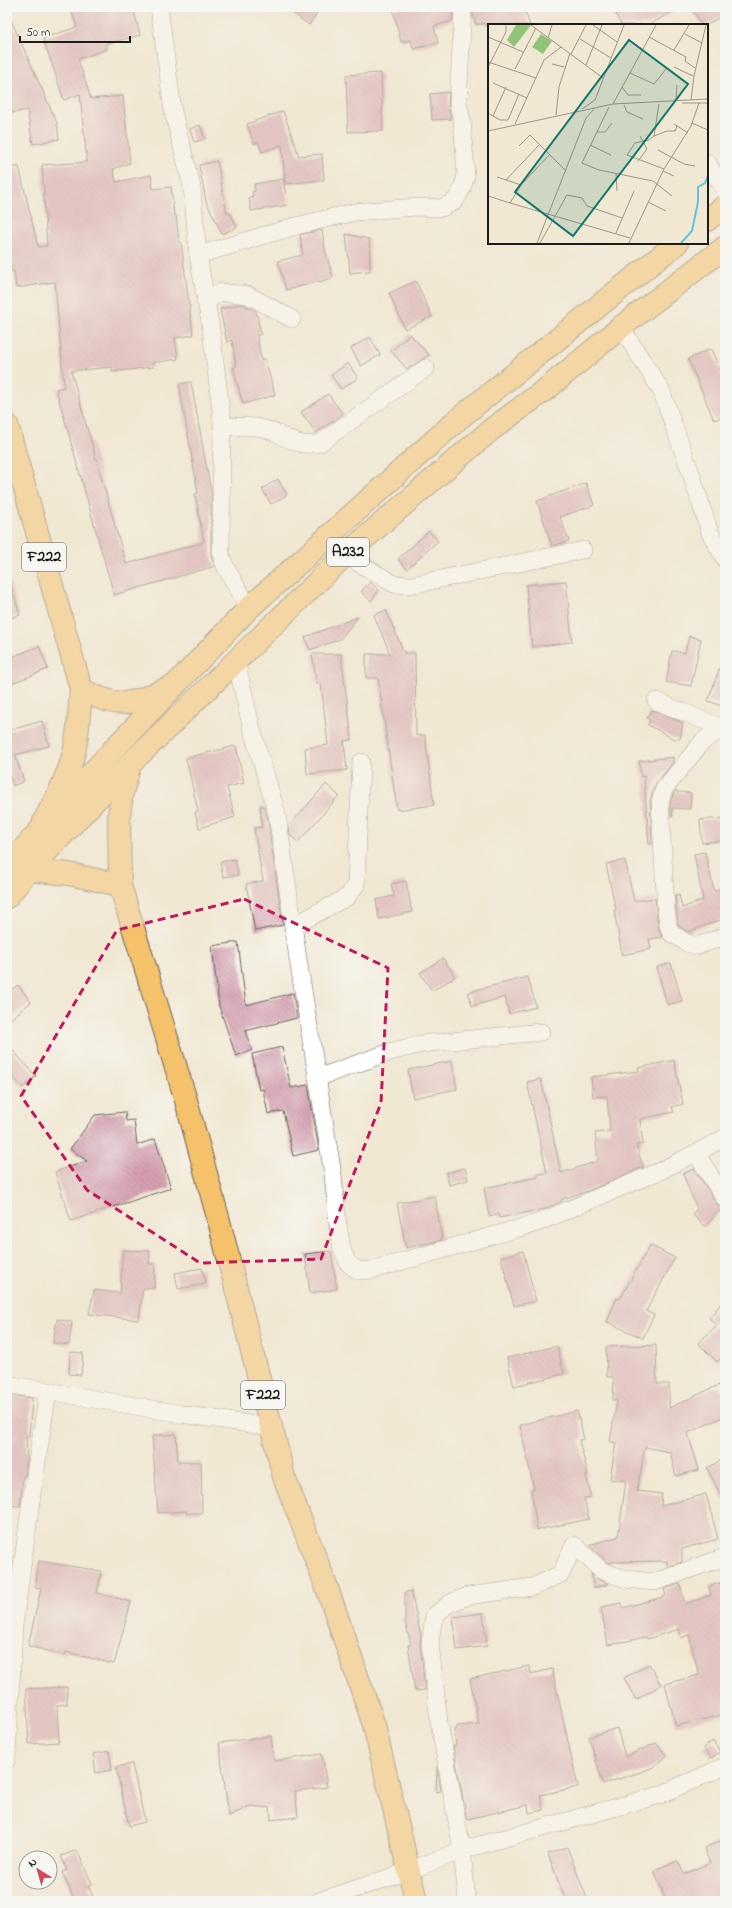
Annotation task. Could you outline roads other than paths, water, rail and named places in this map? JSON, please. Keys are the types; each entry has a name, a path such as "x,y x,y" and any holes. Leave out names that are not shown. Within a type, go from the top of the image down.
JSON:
{"main road":[{"path":"708,219 725,206"},
{"name":"A232","path":"7,867 175,685 249,608 457,420 676,244"},
{"name":"A232","path":"7,896 29,870 130,764 345,555 492,429 549,387 622,327 725,247"},
{"name":"F222","path":"7,425 12,461 81,688 78,729 73,756 64,782 38,833"},
{"path":"81,688 100,699 117,703 137,702 175,685"},
{"name":"F222","path":"130,764 122,793 119,816 120,885 185,1097 222,1232 284,1477 326,1584 374,1724 416,1901"},
{"path":"29,870 69,874 120,885"}],"street":[{"path":"159,7 173,111 192,187 198,255 211,329 222,419 221,554 226,568 249,608"},
{"path":"198,255 296,226 355,212 415,207 442,208 455,201 462,189 466,176 462,120 458,104 463,7"},
{"path":"708,164 725,191"},
{"path":"205,301 221,292 248,295 292,319"},
{"path":"622,327 661,390 692,476 710,533 725,559"},
{"path":"222,419 226,427 260,427 273,431 302,445 320,443 426,368"},
{"path":"345,555 394,584 411,585 583,550"},
{"path":"236,660 252,730 277,814 293,926 333,1175 341,1241 348,1263 358,1271 372,1270 536,1223 662,1170 725,1138"},
{"path":"656,701 724,729"},
{"path":"724,729 703,741 664,788 660,802 666,910 668,925 671,933 687,943 697,946 725,936"},
{"path":"293,926 347,897 356,885 361,762"},
{"path":"317,1078 390,1052 422,1044 541,1032"},
{"path":"696,1153 725,1199"},
{"path":"7,1384 181,1414 271,1427"},
{"path":"7,1759 14,1626 48,1391"},
{"path":"467,1901 462,1850 440,1722 430,1643 434,1616 450,1603 468,1596 533,1587 561,1574 574,1545 602,1571 626,1579 655,1582 725,1557"},
{"path":"319,1901 409,1871 462,1850 660,1794 725,1766"}]}
